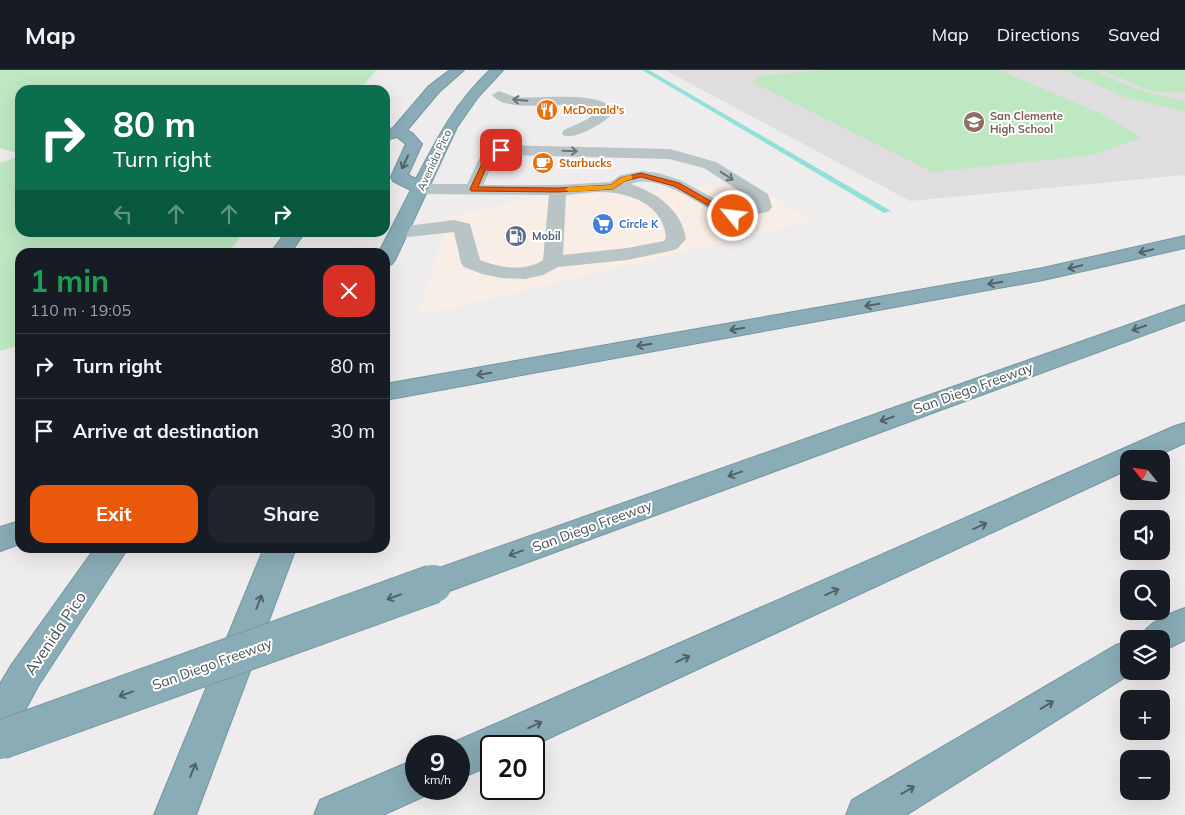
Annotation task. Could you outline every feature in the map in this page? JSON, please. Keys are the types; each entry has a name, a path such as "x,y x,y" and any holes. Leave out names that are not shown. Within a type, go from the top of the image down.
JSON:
{"highway":[{"path":"392,134 434,89 458,70"},
{"name":"Avenida Pico","path":"390,251 421,189 445,125 497,70"},
{"path":"434,89 444,93 448,101"},
{"path":"392,134 407,136 414,144 399,177 421,189"},
{"path":"284,248 292,237"},
{"path":"390,391 1043,274 1185,242"},
{"name":"San Diego Freeway","path":"0,740 1185,312"},
{"path":"470,755 1185,432"},
{"path":"0,539 15,534"},
{"name":"Avenida Pico","path":"0,719 25,675 109,553"},
{"path":"175,815 278,553"},
{"path":"1170,631 1185,622"},
{"path":"867,815 1120,661"},
{"path":"335,815 402,785"}],"lane":[{"path":"499,95 515,101 591,103 605,107 621,114 619,120 612,124 574,131 606,114 608,111 605,107"},
{"path":"473,189 486,160 501,150 670,154 710,165 762,198 763,207 733,216 677,184 641,175 623,179 613,187"},
{"path":"400,232 454,226 463,228 470,263 490,271 515,273 542,270 553,262 628,254 670,245 676,240 676,231 670,217 656,203 633,190 613,187 558,190 421,189"},
{"path":"553,262 558,190"}],"shaded area":[{"name":"San Clemente High School","path":"665,70 1185,70 1185,175 910,201"},
{"path":"751,183 811,221 418,316 449,217 521,200"}],"green space":[{"path":"0,70 376,70 364,85 15,85 15,152 0,148"},
{"path":"827,70 999,70 1104,115 1141,138 1093,155 933,172 753,83 759,76"},
{"path":"1064,70 1093,70 1132,88 1185,102 1185,112 1124,97"},
{"path":"1103,70 1185,70 1185,91 1153,92"},
{"path":"15,158 15,237 241,237 231,248 15,248 15,346 0,351 0,163"}],"waterway":[{"path":"645,70 887,211"}],"slow traffic":[{"path":"569,189 613,187 623,179 630,177"}],"place":[{"name":"McDonald's","path":"547,110"},
{"name":"San Clemente High School","path":"974,122"},
{"name":"Starbucks","path":"543,163"},
{"name":"Circle K","path":"603,224"},
{"name":"Mobil","path":"516,236"}],"route":[{"path":"501,150 486,160 473,189 558,190 613,187 623,179 641,175 677,184 733,216"}]}
